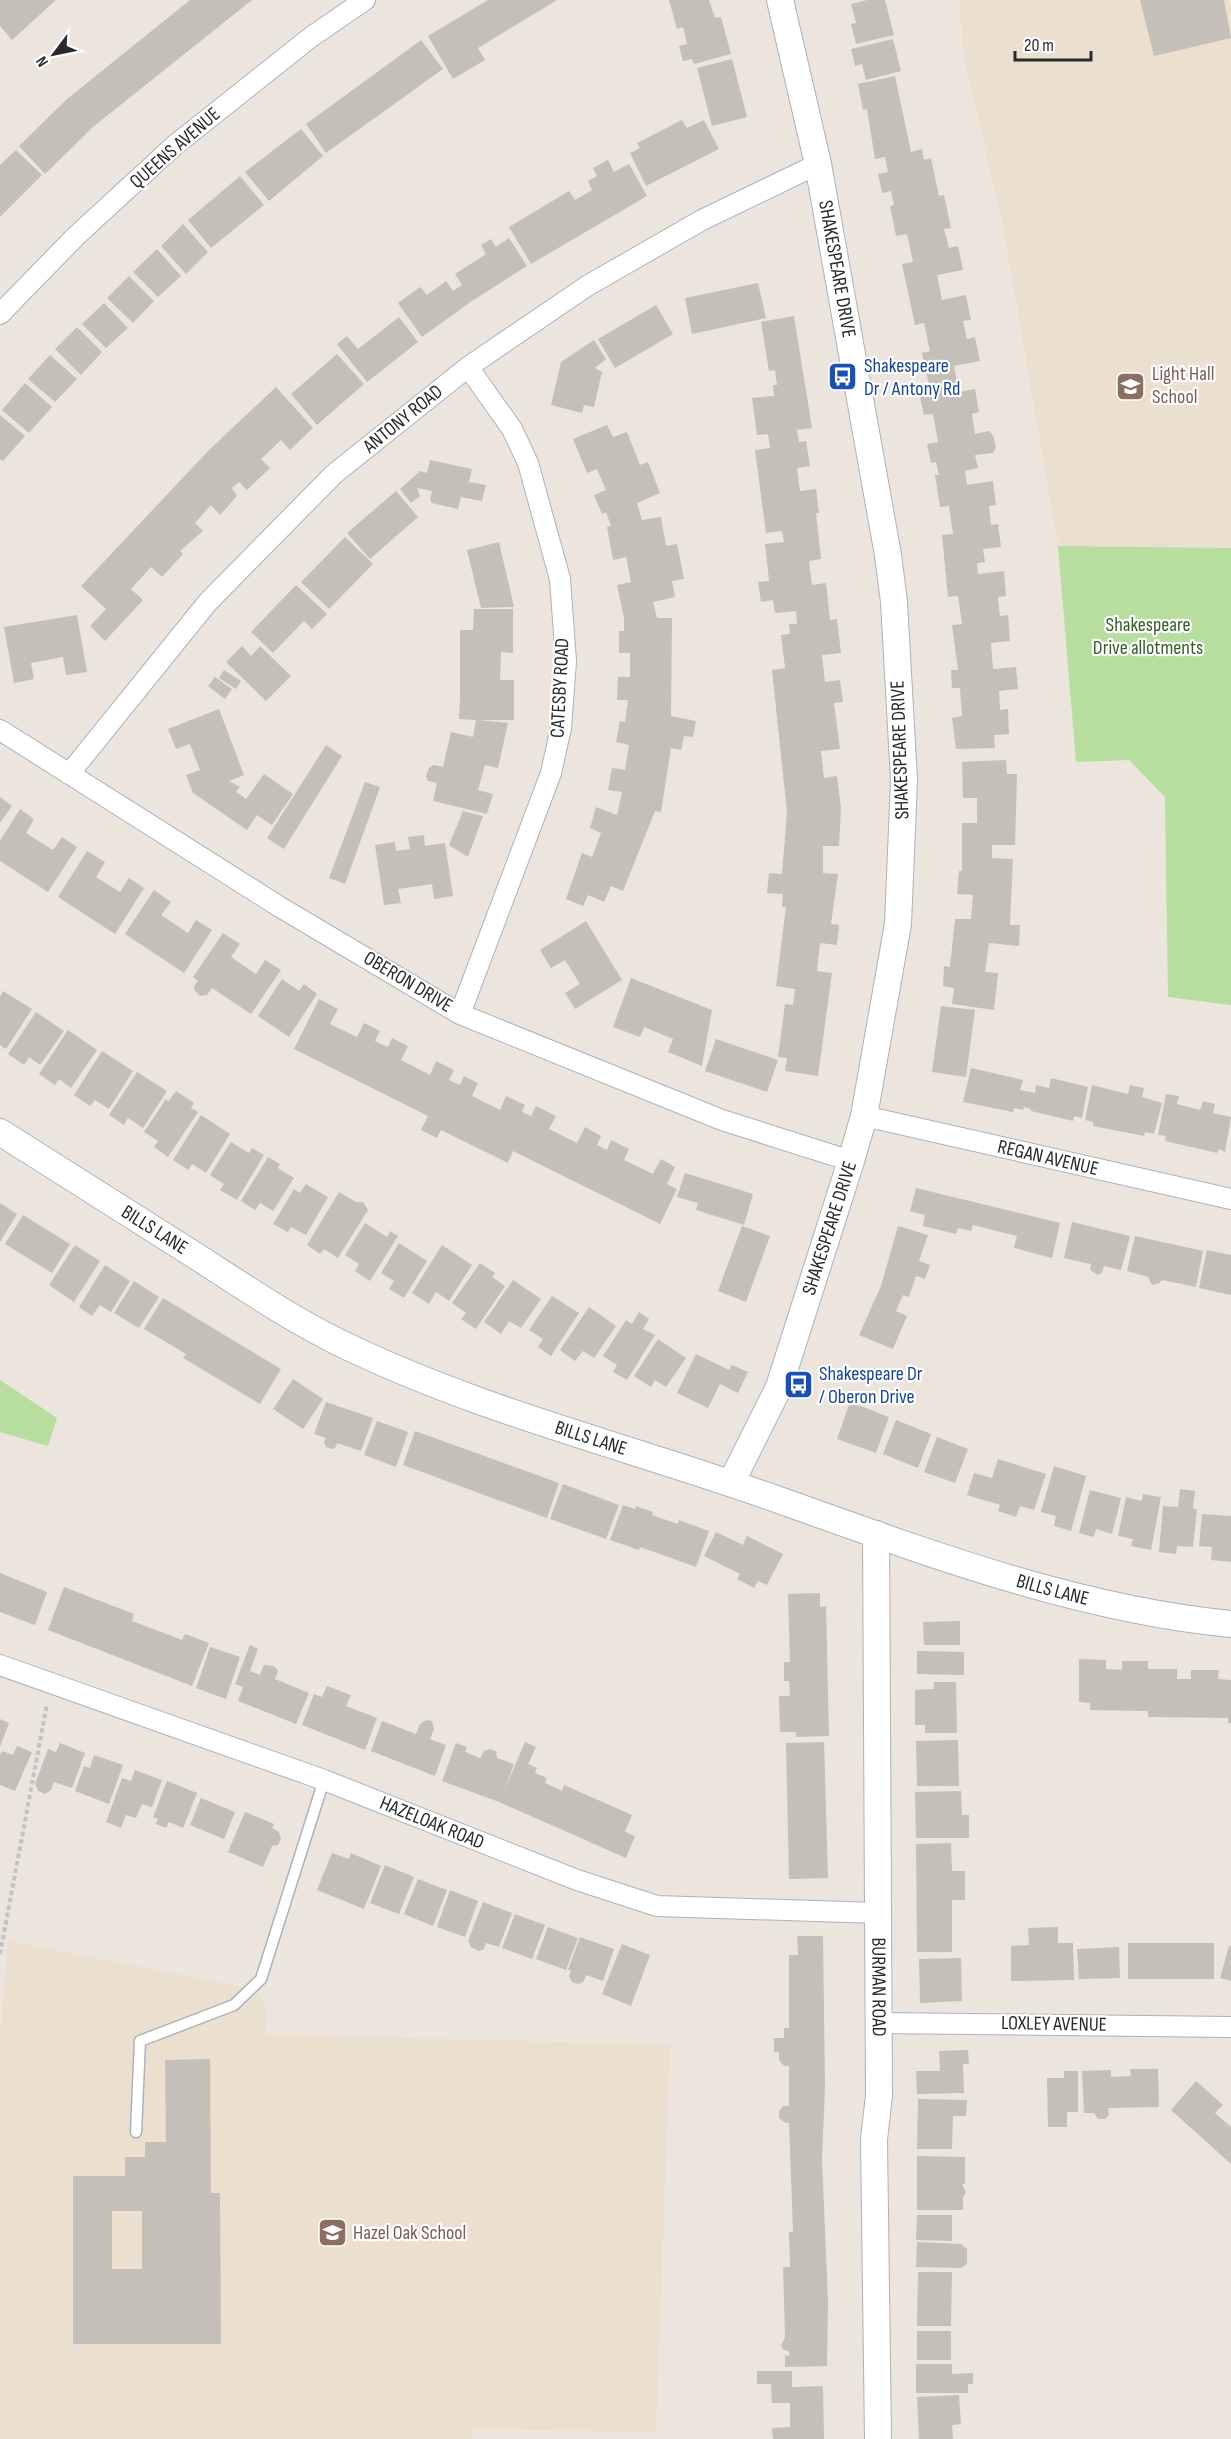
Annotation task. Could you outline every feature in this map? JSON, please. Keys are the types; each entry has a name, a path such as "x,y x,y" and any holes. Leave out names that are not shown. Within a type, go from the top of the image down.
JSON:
{"street":[{"name":"QUEENS AVENUE","path":"0,314 75,237 175,145 311,37 365,0"},
{"name":"SHAKESPEARE DRIVE","path":"731,1483 779,1387 864,1116 898,924 904,780 891,579 818,164 780,0"},
{"name":"ANTONY ROAD","path":"69,774 208,602 334,474 468,367 587,286 702,220 818,164"},
{"name":"CATESBY ROAD","path":"460,1014 551,773 561,729 566,661 560,579 528,463 512,429 468,367"},
{"name":"OBERON DRIVE","path":"0,730 280,907 460,1014 722,1120 851,1161"},
{"name":"REGAN AVENUE","path":"864,1116 1231,1199"},
{"name":"BILLS LANE","path":"0,1132 283,1311 336,1341 452,1391 528,1419 731,1483 876,1534 1020,1580 1124,1608 1182,1619 1231,1624"},
{"name":"BURMAN ROAD","path":"876,1534 879,2096 874,2139 878,2439"},
{"name":"HAZELOAK ROAD","path":"0,1665 324,1780 577,1880 657,1906 877,1912"},
{"name":"LOXLEY AVENUE","path":"877,2023 1231,2027"}],"lane":[{"path":"136,2132 140,2041 234,2005 261,1979 324,1780"}],"path":[{"path":"0,1954 51,1684"}],"shaded area":[{"name":"Light Hall School","path":"959,0 1231,0 1231,548 1058,546 1003,226 964,57"},
{"name":"Hazel Oak School","path":"8,1941 258,1990 267,2010 265,2034 670,2045 656,2432 472,2429 471,2439 0,2439 0,2035"}],"green space":[{"name":"Shakespeare Drive allotments","path":"1058,546 1231,548 1231,1005 1168,997 1165,797 1129,760 1076,762"},
{"path":"0,1380 57,1418 48,1446 0,1432"}],"building":[{"path":"0,0 56,0 12,40 0,26"},
{"path":"190,0 252,0 93,127 45,174 19,146 67,99"},
{"path":"488,0 557,0 478,48 485,60 453,79 428,36"},
{"path":"669,0 709,0 715,18 721,17 731,54 694,64 692,59 683,61 679,46 687,44 683,27 677,29"},
{"path":"867,0 885,0 894,35 856,44 851,24 856,23 851,4"},
{"path":"1140,0 1224,0 1231,38 1154,56"},
{"path":"893,39 901,71 866,80 862,64 855,66 851,49"},
{"path":"421,40 443,69 326,153 306,124"},
{"path":"732,59 747,117 712,126 697,68"},
{"path":"895,76 911,152 922,149 924,160 931,158 939,196 944,195 951,228 944,229 949,248 958,246 963,270 937,275 942,300 966,295 971,320 963,321 967,339 975,337 980,361 954,366 959,392 975,389 979,412 972,414 975,434 989,431 993,435 996,447 993,453 975,455 978,468 965,471 967,485 993,481 996,505 989,506 991,525 998,524 1001,547 983,549 985,562 977,563 978,574 1004,571 1006,596 998,597 1000,616 1008,615 1010,641 991,643 993,669 1016,667 1018,689 999,691 1000,710 1008,709 1009,734 994,735 995,748 956,749 952,718 962,716 960,688 952,688 951,670 958,670 952,625 962,624 958,596 948,597 942,535 953,534 949,506 940,507 935,475 939,475 936,462 931,463 927,444 938,442 933,414 924,415 920,397 931,395 922,353 930,351 924,323 915,325 902,264 913,262 907,234 896,236 890,206 894,205 891,191 882,193 878,174 888,172 885,157 875,159 867,109 863,110 858,84"},
{"path":"682,120 687,128 704,120 719,149 646,186 630,153 640,148 637,143"},
{"path":"301,129 323,156 269,201 245,172"},
{"path":"16,150 42,175 0,217 0,165"},
{"path":"608,160 614,172 629,164 647,196 531,264 509,227 569,191 575,200 592,190 588,181 597,176 593,168"},
{"path":"240,176 264,205 211,248 188,220"},
{"path":"183,224 208,252 186,274 161,246"},
{"path":"509,238 527,266 472,301 422,337 398,303 420,287 427,295 446,281 453,291 462,285 455,274 486,254 481,245 491,239 496,247"},
{"path":"157,249 181,276 158,297 133,272"},
{"path":"129,276 154,301 133,323 107,298"},
{"path":"758,283 766,318 692,334 685,298"},
{"path":"104,303 128,328 106,348 82,324"},
{"path":"656,305 673,334 615,368 598,339"},
{"path":"794,316 812,428 797,430 799,442 806,441 810,466 797,468 800,491 816,489 821,559 809,561 812,585 826,583 830,620 837,619 841,653 822,655 825,682 840,680 843,702 834,703 840,749 821,751 824,778 837,776 841,808 839,846 823,846 823,873 838,874 831,924 839,925 837,945 820,943 817,971 832,973 818,1076 785,1071 787,1058 778,1057 785,1004 793,1005 795,989 776,986 786,907 782,907 783,894 767,893 769,873 782,874 787,812 772,670 785,668 781,635 790,634 789,624 797,624 796,611 775,613 773,600 761,602 758,582 769,581 765,544 784,542 782,531 766,533 755,450 770,448 768,434 757,435 752,398 774,396 773,385 777,385 775,370 769,371 761,322"},
{"path":"399,317 418,342 367,382 337,344 347,336 358,349"},
{"path":"77,327 102,352 81,375 55,349"},
{"path":"594,340 606,359 595,368 602,372 594,407 584,405 582,413 551,405 561,362"},
{"path":"337,354 364,384 317,425 291,394"},
{"path":"50,355 77,379 55,402 28,379"},
{"path":"25,383 52,407 29,433 2,410"},
{"path":"276,387 313,428 290,450 281,440 261,459 270,468 247,490 239,482 232,488 237,496 220,515 211,505 195,523 203,531 180,551 183,554 162,577 151,567 131,589 143,600 105,641 90,626 106,609 81,586 209,450"},
{"path":"0,415 25,436 3,461 0,459"},
{"path":"607,425 613,437 627,432 640,465 648,462 660,493 637,503 642,520 661,517 666,546 677,544 684,579 672,581 675,597 653,602 657,618 672,618 671,716 696,721 693,737 684,736 681,750 671,748 661,812 655,811 623,891 611,886 604,902 588,895 583,906 566,899 582,853 592,857 601,833 590,828 596,807 617,815 622,792 608,790 612,768 625,770 629,745 616,742 620,721 625,722 628,700 617,700 618,677 630,677 630,653 619,653 619,631 624,631 624,618 617,585 631,582 626,557 613,560 607,527 611,526 606,512 602,514 594,495 606,490 597,469 587,473 573,439"},
{"path":"430,460 472,469 469,482 486,485 482,501 461,497 458,509 432,503 430,500 432,491 417,488 420,496 411,503 400,489 420,471 427,473"},
{"path":"396,491 418,517 370,559 347,533"},
{"path":"345,537 373,564 329,609 301,582"},
{"path":"499,542 514,607 481,608 467,550"},
{"path":"296,585 327,614 312,629 304,621 273,653 251,632"},
{"path":"474,609 513,609 513,653 501,652 500,680 514,680 514,720 479,720 508,723 498,768 485,765 478,790 493,794 487,814 433,801 437,783 428,781 426,776 429,768 434,765 443,767 451,732 473,737 476,720 459,719 460,630 473,630"},
{"path":"77,615 87,672 66,675 63,657 31,663 34,679 14,683 4,627"},
{"path":"242,646 251,656 260,646 291,676 266,701 226,662"},
{"path":"224,670 241,681 236,689 219,678"},
{"path":"215,677 232,689 225,699 208,686"},
{"path":"219,709 244,775 229,781 240,787 236,792 246,799 264,774 293,794 272,825 257,815 247,830 193,793 186,775 200,770 190,744 176,749 168,729"},
{"path":"326,745 342,756 284,849 267,838"},
{"path":"1006,760 1007,774 1017,774 1015,845 992,845 992,858 1013,859 1010,925 1020,925 1019,946 989,943 985,972 998,973 994,1010 952,1004 954,988 943,986 944,966 950,967 955,919 971,919 973,895 957,894 959,871 962,871 962,823 977,823 977,798 963,798 962,762"},
{"path":"365,782 380,787 345,884 329,878"},
{"path":"0,797 12,806 0,823"},
{"path":"20,809 34,819 26,833 53,850 62,837 77,847 48,892 0,861 0,841"},
{"path":"463,811 483,816 468,857 449,845"},
{"path":"424,835 425,846 445,843 453,896 434,899 432,884 398,889 401,903 384,905 375,845 395,842 396,851 410,849 408,837"},
{"path":"87,851 105,862 96,877 120,892 129,878 144,888 115,934 58,897"},
{"path":"154,890 171,902 161,915 188,933 196,920 212,930 184,973 125,934"},
{"path":"586,921 622,980 575,1009 565,993 580,984 565,960 551,968 540,950"},
{"path":"223,933 240,944 231,957 256,974 265,960 281,970 251,1014 212,988 207,995 200,996 195,991 194,986 198,981 193,977"},
{"path":"631,978 712,1010 702,1066 668,1052 673,1039 644,1027 640,1037 613,1027"},
{"path":"282,979 299,991 304,984 317,994 289,1037 258,1016"},
{"path":"3,991 32,1009 6,1049 0,1045 0,997"},
{"path":"319,999 338,1009 330,1024 357,1037 364,1023 380,1031 375,1041 388,1047 392,1038 408,1046 401,1060 430,1075 436,1061 454,1070 449,1080 460,1085 464,1076 478,1083 472,1096 500,1110 506,1096 525,1105 522,1112 531,1116 536,1106 556,1116 549,1129 577,1143 585,1127 601,1136 597,1145 607,1150 611,1140 629,1149 624,1160 653,1174 661,1159 675,1167 667,1184 677,1189 660,1224 513,1151 508,1163 441,1130 437,1138 421,1130 428,1116 294,1049"},
{"path":"941,1006 975,1010 966,1077 932,1072"},
{"path":"36,1012 64,1031 40,1065 29,1057 24,1065 8,1054"},
{"path":"68,1030 97,1050 71,1088 59,1079 55,1085 39,1074"},
{"path":"716,1039 778,1060 767,1092 705,1071"},
{"path":"102,1051 133,1071 109,1109 95,1100 90,1106 74,1095"},
{"path":"971,1068 1023,1080 1020,1090 1035,1093 1036,1085 1049,1088 1051,1078 1088,1087 1082,1118 1074,1116 1073,1121 1031,1111 1024,1107 1023,1110 1014,1108 1013,1112 963,1102"},
{"path":"137,1072 167,1091 143,1128 128,1118 124,1125 109,1115"},
{"path":"1092,1085 1128,1094 1130,1085 1144,1088 1142,1097 1162,1103 1154,1134 1145,1132 1144,1136 1093,1126 1093,1122 1085,1120"},
{"path":"176,1091 194,1103 191,1108 198,1112 168,1157 154,1147 158,1141 144,1132 166,1099 168,1102"},
{"path":"1166,1094 1179,1096 1177,1104 1200,1110 1203,1101 1215,1104 1213,1113 1231,1117 1225,1152 1219,1149 1217,1153 1165,1141 1166,1136 1158,1135"},
{"path":"201,1115 230,1134 206,1173 192,1164 188,1170 173,1160"},
{"path":"231,1142 249,1153 252,1148 264,1155 237,1200 220,1190 224,1184 210,1175"},
{"path":"268,1157 280,1164 278,1168 294,1178 273,1211 260,1203 255,1210 241,1201"},
{"path":"685,1173 753,1194 744,1225 696,1210 698,1203 677,1197"},
{"path":"306,1184 328,1197 306,1235 291,1227 288,1232 273,1224 294,1189 300,1193"},
{"path":"916,1188 1060,1223 1052,1258 1014,1248 1017,1236 973,1225 971,1231 958,1228 956,1234 923,1226 925,1215 910,1211"},
{"path":"339,1192 356,1202 363,1202 368,1210 338,1258 324,1249 320,1254 307,1245"},
{"path":"0,1203 17,1214 0,1242"},
{"path":"23,1215 70,1244 52,1273 5,1244"},
{"path":"1072,1222 1130,1236 1121,1270 1104,1266 1102,1273 1098,1275 1090,1270 1091,1264 1064,1258"},
{"path":"365,1223 387,1237 390,1231 398,1236 370,1281 355,1271 359,1264 345,1255"},
{"path":"742,1226 770,1236 746,1302 718,1291"},
{"path":"898,1226 928,1235 919,1261 930,1265 925,1279 916,1276 909,1297 903,1295 896,1311 907,1316 893,1349 859,1335 881,1286"},
{"path":"1135,1236 1203,1251 1196,1287 1162,1280 1152,1285 1148,1277 1127,1271"},
{"path":"399,1243 427,1261 404,1298 389,1289 394,1281 381,1273"},
{"path":"75,1245 100,1261 74,1302 49,1285"},
{"path":"442,1245 472,1265 449,1301 436,1292 429,1304 412,1293"},
{"path":"1207,1250 1231,1255 1231,1295 1199,1288"},
{"path":"480,1263 495,1273 492,1277 505,1286 476,1329 461,1319 466,1313 452,1303"},
{"path":"105,1265 130,1281 111,1312 100,1305 92,1316 79,1307"},
{"path":"513,1280 541,1299 521,1328 509,1321 501,1334 484,1322"},
{"path":"134,1281 159,1297 139,1328 114,1313"},
{"path":"552,1296 579,1313 551,1356 538,1347 543,1339 529,1330"},
{"path":"163,1298 281,1369 260,1404 183,1358 186,1354 144,1329"},
{"path":"589,1307 616,1326 594,1358 583,1351 575,1361 560,1350"},
{"path":"639,1312 649,1319 643,1329 655,1335 627,1380 613,1372 617,1365 603,1356 626,1320 632,1324"},
{"path":"658,1339 686,1358 666,1387 655,1380 651,1387 634,1376"},
{"path":"696,1354 729,1370 732,1365 748,1372 738,1393 720,1384 708,1408 677,1393"},
{"path":"293,1379 323,1399 303,1429 273,1409"},
{"path":"326,1402 373,1418 361,1451 337,1443 332,1449 326,1447 324,1442 326,1438 314,1434"},
{"path":"850,1402 889,1417 876,1453 837,1439"},
{"path":"896,1420 931,1434 918,1468 883,1454"},
{"path":"377,1421 408,1432 396,1467 364,1455"},
{"path":"415,1431 559,1483 547,1518 403,1465"},
{"path":"937,1437 968,1449 955,1483 924,1472"},
{"path":"998,1459 1046,1474 1034,1510 1020,1506 1016,1517 998,1511 1000,1505 967,1495 974,1473 992,1478"},
{"path":"1054,1466 1086,1476 1071,1531 1054,1526 1056,1516 1041,1512"},
{"path":"563,1484 619,1505 606,1539 550,1519"},
{"path":"1180,1489 1195,1491 1193,1509 1197,1509 1193,1547 1177,1546 1176,1554 1159,1552 1163,1506 1178,1507"},
{"path":"1090,1490 1121,1498 1112,1534 1096,1529 1094,1537 1079,1533"},
{"path":"1143,1494 1161,1497 1151,1550 1131,1546 1133,1539 1118,1536 1126,1497 1142,1501"},
{"path":"623,1505 635,1509 636,1506 653,1512 652,1515 678,1524 679,1520 709,1531 696,1567 640,1547 639,1550 610,1540"},
{"path":"1202,1514 1231,1516 1231,1562 1211,1560 1212,1547 1199,1546"},
{"path":"716,1532 743,1545 747,1536 783,1554 767,1585 758,1581 754,1588 737,1579 740,1574 704,1556"},
{"path":"0,1573 47,1592 35,1625 0,1612"},
{"path":"64,1587 134,1614 132,1621 182,1640 185,1634 209,1643 192,1686 48,1630"},
{"path":"820,1593 820,1607 826,1606 829,1736 796,1737 796,1732 780,1732 779,1696 790,1696 789,1681 784,1681 784,1662 790,1662 788,1594"},
{"path":"960,1621 960,1645 924,1645 923,1622"},
{"path":"250,1645 258,1649 250,1671 260,1675 264,1665 274,1666 278,1671 275,1679 309,1693 296,1724 238,1701 243,1687 235,1684"},
{"path":"210,1647 240,1657 226,1699 196,1688"},
{"path":"917,1651 964,1652 964,1675 917,1674"},
{"path":"1079,1659 1106,1660 1106,1669 1122,1670 1122,1661 1148,1661 1148,1669 1177,1669 1177,1679 1191,1679 1191,1670 1219,1670 1218,1679 1231,1680 1231,1723 1228,1723 1228,1718 1148,1717 1148,1711 1090,1710 1090,1703 1079,1702"},
{"path":"934,1682 956,1682 957,1733 925,1733 925,1725 915,1725 915,1690 934,1689"},
{"path":"327,1686 351,1695 346,1706 377,1718 365,1750 302,1725 314,1694 322,1697"},
{"path":"0,1719 9,1723 0,1747"},
{"path":"426,1720 432,1721 434,1729 430,1739 446,1745 435,1776 371,1751 382,1721 416,1734 420,1724"},
{"path":"958,1740 959,1786 917,1786 916,1741"},
{"path":"525,1742 536,1747 528,1764 537,1768 535,1773 547,1778 545,1783 562,1791 564,1785 632,1815 625,1832 635,1836 626,1858 499,1802 442,1781 456,1743 467,1747 465,1752 480,1758 484,1751 490,1749 496,1751 497,1758 514,1764 504,1791"},
{"path":"824,1742 828,1878 789,1879 786,1743"},
{"path":"60,1743 85,1753 72,1788 54,1782 51,1790 45,1794 38,1791 35,1784 48,1749 56,1752"},
{"path":"17,1746 32,1752 15,1791 0,1785 0,1755 2,1751 13,1755"},
{"path":"94,1755 123,1765 109,1804 75,1791 84,1766 90,1768"},
{"path":"135,1770 162,1780 152,1807 142,1804 136,1818 126,1815 121,1828 106,1822 122,1778 131,1781"},
{"path":"167,1781 197,1793 183,1828 169,1822 166,1828 156,1824 158,1819 153,1817"},
{"path":"961,1791 962,1815 969,1815 969,1838 916,1838 915,1792"},
{"path":"201,1798 235,1812 224,1839 190,1825"},
{"path":"245,1812 274,1824 272,1828 279,1832 281,1839 278,1845 272,1846 263,1867 228,1852"},
{"path":"951,1843 952,1871 965,1871 965,1900 952,1900 952,1952 917,1952 916,1844"},
{"path":"332,1853 349,1859 351,1853 381,1866 364,1909 317,1890"},
{"path":"385,1865 414,1877 399,1914 370,1903"},
{"path":"418,1879 447,1890 433,1926 404,1914"},
{"path":"450,1890 478,1901 465,1937 437,1927"},
{"path":"483,1902 512,1913 499,1947 486,1943 484,1949 479,1951 471,1947 468,1941"},
{"path":"515,1914 545,1925 532,1959 502,1948"},
{"path":"548,1927 578,1938 566,1970 536,1959"},
{"path":"1058,1927 1058,1943 1073,1943 1074,1980 1011,1981 1011,1946 1029,1945 1028,1928"},
{"path":"797,1936 823,1936 825,2087 822,2159 828,2301 827,2366 785,2367 785,2355 789,2356 789,2351 784,2350 781,2346 785,2337 783,2267 790,2267 789,2232 793,2232 789,2123 779,2118 779,2111 783,2106 789,2106 789,2066 784,2066 779,2060 779,2052 774,2052 774,2038 784,2038 784,2028 789,2028 789,1955 798,1955"},
{"path":"580,1937 614,1949 603,1981 586,1975 584,1981 579,1984 572,1982 569,1976 571,1970 568,1970"},
{"path":"1128,1943 1214,1943 1214,1979 1128,1979"},
{"path":"622,1944 650,1955 631,2006 602,1994"},
{"path":"1229,1946 1231,1946 1231,1981 1220,1978"},
{"path":"1119,1947 1120,1978 1079,1979 1077,1949"},
{"path":"961,1958 962,2001 920,2003 919,1959"},
{"path":"968,2050 969,2064 963,2064 964,2093 917,2094 916,2071 940,2071 939,2051"},
{"path":"210,2059 211,2193 220,2193 221,2344 73,2344 73,2176 125,2176 125,2157 145,2157 145,2142 166,2142 165,2060","holes":["112,2211 142,2211 142,2269 112,2269"]},
{"path":"1130,2069 1158,2069 1159,2107 1108,2108 1109,2115 1105,2119 1098,2119 1094,2113 1084,2113 1082,2071 1111,2070 1111,2077 1131,2076"},
{"path":"1064,2071 1078,2071 1078,2112 1067,2112 1067,2127 1048,2127 1047,2078 1064,2078"},
{"path":"1196,2081 1223,2105 1215,2113 1231,2127 1231,2164 1171,2110"},
{"path":"918,2099 967,2100 966,2116 953,2116 952,2149 917,2149"},
{"path":"917,2156 965,2157 965,2184 962,2184 966,2193 963,2197 963,2210 917,2210"},
{"path":"917,2215 952,2215 952,2241 916,2240"},
{"path":"917,2242 961,2244 967,2249 967,2264 961,2268 916,2267"},
{"path":"918,2272 952,2272 951,2326 917,2326"},
{"path":"917,2331 951,2331 951,2360 917,2360"},
{"path":"916,2364 952,2364 952,2374 973,2373 973,2384 968,2384 968,2393 916,2393"},
{"path":"757,2371 792,2371 792,2387 823,2386 824,2439 773,2439 772,2428 790,2427 790,2403 772,2403 771,2384 757,2384"},
{"path":"959,2395 961,2424 952,2425 953,2439 919,2439 917,2397"}],"place":[{"name":"Shakespeare Dr / Antony Rd","path":"843,377"},
{"name":"Light Hall School","path":"1131,386"},
{"name":"Shakespeare Dr / Oberon Drive","path":"798,1385"},
{"name":"Hazel Oak School","path":"332,2233"}]}
